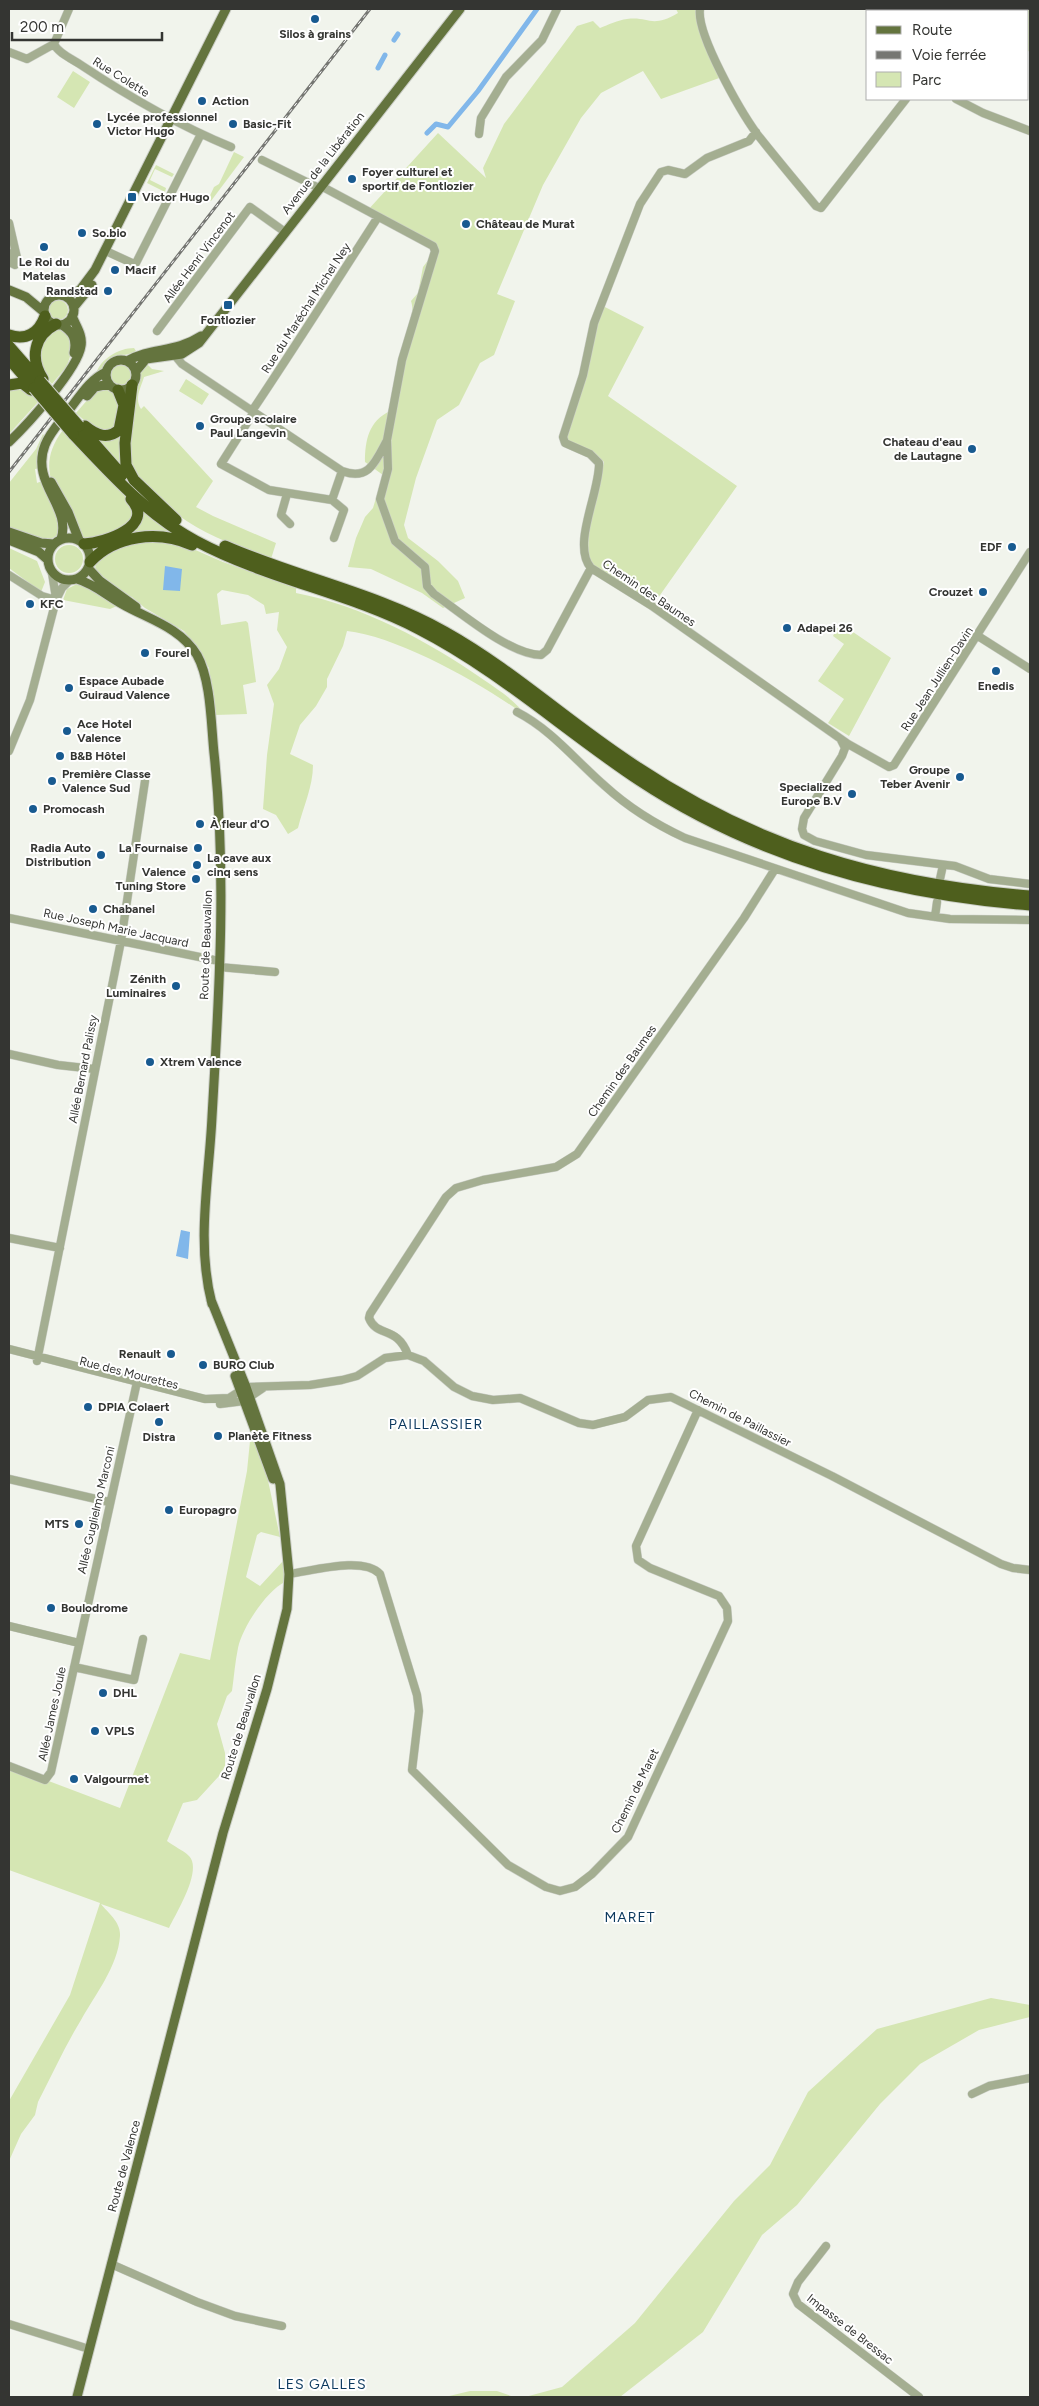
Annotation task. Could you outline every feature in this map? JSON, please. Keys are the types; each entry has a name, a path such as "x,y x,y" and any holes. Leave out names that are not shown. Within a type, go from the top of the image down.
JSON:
{"highway":[{"path":"9,335 15,337 29,336 38,330 44,314"},
{"path":"37,385 35,347 42,336 59,324"},
{"path":"9,346 37,385 55,398 61,412"},
{"path":"9,359 78,427 130,483 176,520 234,550 363,594 435,627 506,671 648,775 708,810 753,831 820,857 885,876 958,889 1030,896"},
{"path":"9,385 37,385"},
{"path":"132,385 125,443 126,465 134,480 176,520"},
{"path":"78,427 99,435 108,436 117,432 122,423 124,405 114,387"},
{"path":"78,427 96,458 137,505 138,516 136,522 125,531 99,542 82,542"},
{"path":"96,458 137,500 175,529 197,542 257,569"},
{"path":"89,565 99,552 114,544 143,537 162,536 187,542 223,559 378,610 453,647 512,686 640,780 689,810 743,837 818,866 884,885 956,898 1030,906"}],"main road":[{"path":"9,290 26,297 48,299 58,294 65,296 80,290 90,278 226,9"},
{"name":"Avenue de la Libération","path":"136,371 146,358 175,353 206,333 460,9"},
{"path":"59,324 73,312 92,285 108,252 117,227"},
{"path":"9,442 31,419 78,357 82,340 73,312 65,296"},
{"path":"9,436 29,417 70,364 75,349 75,339 70,330 44,314 26,297"},
{"path":"44,314 48,299"},
{"name":"Avenue de la Libération","path":"127,361 144,352 175,353"},
{"path":"47,559 64,532 63,519 44,479 41,465 43,452 49,437 88,386 106,372 114,361 127,361 136,371 132,385 126,389 96,387 54,438 46,459 47,474 88,550 89,565 100,580 148,616"},
{"path":"106,372 114,387"},
{"path":"9,532 41,543 73,538 82,542"},
{"path":"9,540 39,552 47,559 52,573 60,578 88,582 122,604 148,616"},
{"path":"73,579 89,565"},
{"name":"Route de Beauvallon","path":"148,616 170,628 186,641 200,660 205,678 220,820 219,964 212,1122 204,1237 205,1269 211,1300 247,1399 276,1488 284,1518 289,1574 288,1609 283,1632 232,1800 195,1941"},
{"name":"Route de Valence","path":"77,2397 195,1941"}],"street":[{"path":"9,52 27,59 54,44 69,9"},
{"path":"479,134 481,118 501,85 542,40 557,9"},
{"path":"700,9 699,16 709,48 756,132 816,206 821,208 905,100"},
{"name":"Rue Colette","path":"54,44 60,51 100,78 171,120 231,147"},
{"path":"958,100 983,113 1030,131"},
{"name":"Chemin des Baumes","path":"756,132 750,141 707,158 684,174 668,170 661,172 640,204 594,323 583,375 563,437 565,443 590,454 599,463 585,540 584,556 591,568 652,606 841,738"},
{"path":"108,252 132,264 138,260 200,134"},
{"path":"262,160 378,217 433,246 435,251 402,360 387,440 388,469 380,499 395,541 424,567 427,586 434,594 489,633 525,653 541,655 546,650 591,568"},
{"name":"Allée Henri Vincenot","path":"158,331 250,207 285,232"},
{"name":"Rue du Maréchal Michel Ney","path":"287,494 269,490 221,464 378,217"},
{"path":"9,223 18,262 15,265 11,263 9,252"},
{"path":"175,353 182,364 342,471 354,476 367,471 376,461 387,440"},
{"path":"332,500 342,471"},
{"path":"290,524 281,515 287,494 332,500 344,510 334,538"},
{"name":"Rue Jean Jullien-Davin","path":"841,738 886,766 894,765 1030,552"},
{"path":"52,573 56,600"},
{"path":"9,575 34,592 50,600 56,600"},
{"path":"9,751 30,700 56,600 62,588 73,579"},
{"path":"978,636 1030,669"},
{"path":"518,712 558,740 605,786 634,810 660,826 685,838 908,913 950,919 1030,920"},
{"path":"841,738 845,748 840,761 804,818 802,829 804,835 815,841 866,855 955,866 990,879 1030,884"},
{"name":"Allée Bernard Palissy","path":"37,1359 121,941 145,781"},
{"path":"940,879 943,865"},
{"name":"Chemin des Baumes","path":"408,1355 401,1341 394,1334 374,1327 369,1318 446,1198 456,1188 484,1180 556,1167 577,1154 744,918 775,869"},
{"path":"935,917 937,902"},
{"name":"Rue Joseph Marie Jacquard","path":"9,918 219,964 275,972"},
{"path":"9,1054 58,1065 94,1069"},
{"path":"9,1238 60,1248"},
{"name":"Rue des Mourettes","path":"9,1350 37,1359 204,1399 228,1398 243,1389"},
{"name":"Rue des Mourettes","path":"9,1354 37,1359"},
{"path":"243,1389 310,1385 342,1380 357,1376 385,1358 408,1355"},
{"name":"Chemin de Paillassier","path":"408,1355 424,1361 454,1387 472,1396 493,1400 520,1398 593,1426 625,1417 648,1400 656,1397 679,1400 849,1484 1001,1564 1030,1570"},
{"name":"Rue des Mourettes","path":"137,1384 195,1402 231,1404 247,1399"},
{"name":"Allée Guglielmo Marconi","path":"79,1643 109,1502 137,1384"},
{"path":"247,1399 265,1387"},
{"name":"Chemin de Maret","path":"289,1574 357,1565 374,1568 380,1574 417,1696 419,1710 412,1770 508,1865 560,1892 575,1887 592,1874 628,1837 728,1621 727,1608 719,1596 650,1568 638,1560 636,1546 698,1410"},
{"path":"9,1479 109,1502"},
{"path":"9,1626 79,1643"},
{"path":"74,1667 134,1680 143,1639"},
{"name":"Allée James Joule","path":"9,1766 45,1780 51,1772 79,1643"},
{"path":"972,2094 989,2086 1030,2078"},
{"name":"Impasse de Bressac","path":"826,2246 798,2282 792,2294 798,2304 919,2397"},
{"path":"111,2264 197,2302 235,2316 282,2326"},
{"path":"9,2324 89,2349"}],"green space":[{"path":"676,9 697,9 700,30 722,77 661,99 643,71 601,93 581,118 543,185 497,294 515,301 494,355 480,363 459,405 437,420 416,478 404,525 408,538 438,561 458,581 465,598 443,608 422,593 371,569 348,567 356,538 365,517 373,508 383,475 365,462 367,439 377,420 390,411 411,328 411,301 418,293 423,267 435,251 367,211 438,133 486,178 483,168 504,124 577,26 593,21 600,28 627,19 662,20 678,13"},
{"path":"967,9 1030,9 1030,52 1029,10"},
{"path":"73,71 90,82 74,108 57,97"},
{"path":"234,152 244,157 211,201 208,200 214,187 219,184"},
{"path":"156,165 174,174 172,177 155,169 150,180 166,188 165,192 147,183"},
{"path":"58,300 65,303 68,310 65,317 58,320 51,317 48,310 51,303"},
{"path":"601,305 644,327 608,396 737,486 653,605 610,579 589,561 587,543 589,529 604,462 599,457 570,446 564,431"},
{"path":"56,328 66,330 73,347 67,366 52,384 40,371 39,345"},
{"path":"134,348 136,351 133,353 112,357 96,374 98,369 111,355 122,350"},
{"path":"146,363 152,369 164,371 144,377 138,397 141,409 144,406 213,481 196,507 276,543 271,559 200,529 168,507 137,475 132,467 130,446 137,383"},
{"path":"121,365 128,368 131,375 128,382 121,385 114,382 111,375 114,368"},
{"path":"186,379 209,394 202,405 179,391"},
{"path":"16,386 29,392 38,402 9,434 9,388"},
{"path":"105,388 119,397 120,420 112,431 94,429 76,413 96,390"},
{"path":"63,430 135,507 131,523 102,538 84,539 81,536 52,484 50,459 54,445"},
{"path":"122,432 124,469 97,440"},
{"path":"43,434 46,438 40,468 35,469 37,483 42,481 59,520 59,534 48,541 9,529 9,483 36,449"},
{"path":"143,509 179,535 129,537"},
{"path":"159,540 184,545 223,562 296,588 296,593 346,607 394,627 440,652 502,692 527,717 489,691 441,664 391,642 347,631 343,646 327,679 327,687 316,706 300,725 290,754 313,765 313,773 298,828 288,834 276,815 263,809 267,755 274,704 267,685 279,669 287,647 277,630 279,612 266,614 264,605 248,595 222,590 217,594 221,625 246,621 248,623 256,682 243,685 247,714 215,715 209,668 184,631 145,608 132,597 125,595 95,570 96,561 109,548"},
{"path":"69,545 79,549 83,559 79,569 69,573 59,569 55,559 59,549"},
{"path":"9,548 37,561 45,582 41,592 9,568"},
{"path":"77,584 82,584 119,605 110,609 63,600 67,589"},
{"path":"837,628 851,635 853,632 891,658 849,736 828,723 844,699 818,681 844,644 833,636"},
{"path":"251,1431 266,1471 280,1537 261,1532 257,1535 246,1577 260,1586 283,1561 285,1582 278,1586 256,1610 240,1640 232,1691 227,1696 217,1724 225,1753 225,1766 219,1776 197,1800 183,1803 167,1841 189,1856 193,1871 191,1881 169,1928 101,1904 116,1922 120,1931 115,1958 105,1980 64,2050 38,2102 35,2115 21,2134 9,2161 9,2101 70,1995 100,1903 9,1870 9,1766 120,1808 180,1653 210,1660 247,1471"},
{"path":"991,1998 1030,2005 1030,2017 979,2030 920,2064 880,2104 797,2205 762,2235 703,2332 620,2397 525,2397 562,2387 635,2323 734,2201 770,2165 808,2092 877,2029"},
{"path":"470,2391 497,2391 514,2397 445,2397"}],"water":[{"path":"165,566 182,569 180,591 163,590"},
{"path":"181,1230 190,1232 188,1259 176,1256"}],"waterway":[{"path":"427,133 436,124 448,127 478,91 537,9"},
{"path":"394,40 398,34"},
{"path":"378,68 385,55"}],"railway":[{"path":"9,472 370,9"}],"place":[{"name":"Silos à grains","path":"315,19"},
{"name":"Action","path":"202,101"},
{"name":"Lycée professionnel Victor Hugo","path":"97,124"},
{"name":"Basic-Fit","path":"233,124"},
{"name":"Foyer culturel et sportif de Fontlozier","path":"352,179"},
{"name":"Victor Hugo","path":"132,197"},
{"name":"Château de Murat","path":"466,224"},
{"name":"So.bio","path":"82,233"},
{"name":"Le Roi du Matelas","path":"44,247"},
{"name":"Macif","path":"115,270"},
{"name":"Randstad","path":"108,291"},
{"name":"Fontlozier","path":"228,305"},
{"name":"Groupe scolaire Paul Langevin","path":"200,426"},
{"name":"Chateau d'eau de Lautagne","path":"972,449"},
{"name":"EDF","path":"1012,547"},
{"name":"Crouzet","path":"983,592"},
{"name":"KFC","path":"30,604"},
{"name":"Adapei 26","path":"787,628"},
{"name":"Fourel","path":"145,653"},
{"name":"Enedis","path":"996,671"},
{"name":"Espace Aubade Guiraud Valence","path":"69,688"},
{"name":"Ace Hotel Valence","path":"67,731"},
{"name":"B&B Hôtel","path":"60,756"},
{"name":"Groupe Teber Avenir","path":"960,777"},
{"name":"Première Classe Valence Sud","path":"52,781"},
{"name":"Specialized Europe B.V","path":"852,794"},
{"name":"Promocash","path":"33,809"},
{"name":"À fleur d'O","path":"200,824"},
{"name":"La Fournaise","path":"198,848"},
{"name":"Radia Auto Distribution","path":"101,855"},
{"name":"La cave aux cinq sens","path":"197,865"},
{"name":"Valence Tuning Store","path":"196,879"},
{"name":"Chabanel","path":"93,909"},
{"name":"Zénith Luminaires","path":"176,986"},
{"name":"Xtrem Valence","path":"150,1062"},
{"name":"Renault","path":"171,1354"},
{"name":"BURO Club","path":"203,1365"},
{"name":"DPIA Colaert","path":"88,1407"},
{"name":"Distra","path":"159,1422"},
{"name":"Planète Fitness","path":"218,1436"},
{"name":"Europagro","path":"169,1510"},
{"name":"MTS","path":"79,1524"},
{"name":"Boulodrome","path":"51,1608"},
{"name":"DHL","path":"103,1693"},
{"name":"VPLS","path":"95,1731"},
{"name":"Valgourmet","path":"74,1779"}],"district":[{"name":"PAILLASSIER","path":"436,1424"},
{"name":"MARET","path":"630,1917"},
{"name":"LES GALLES","path":"322,2384"}]}
